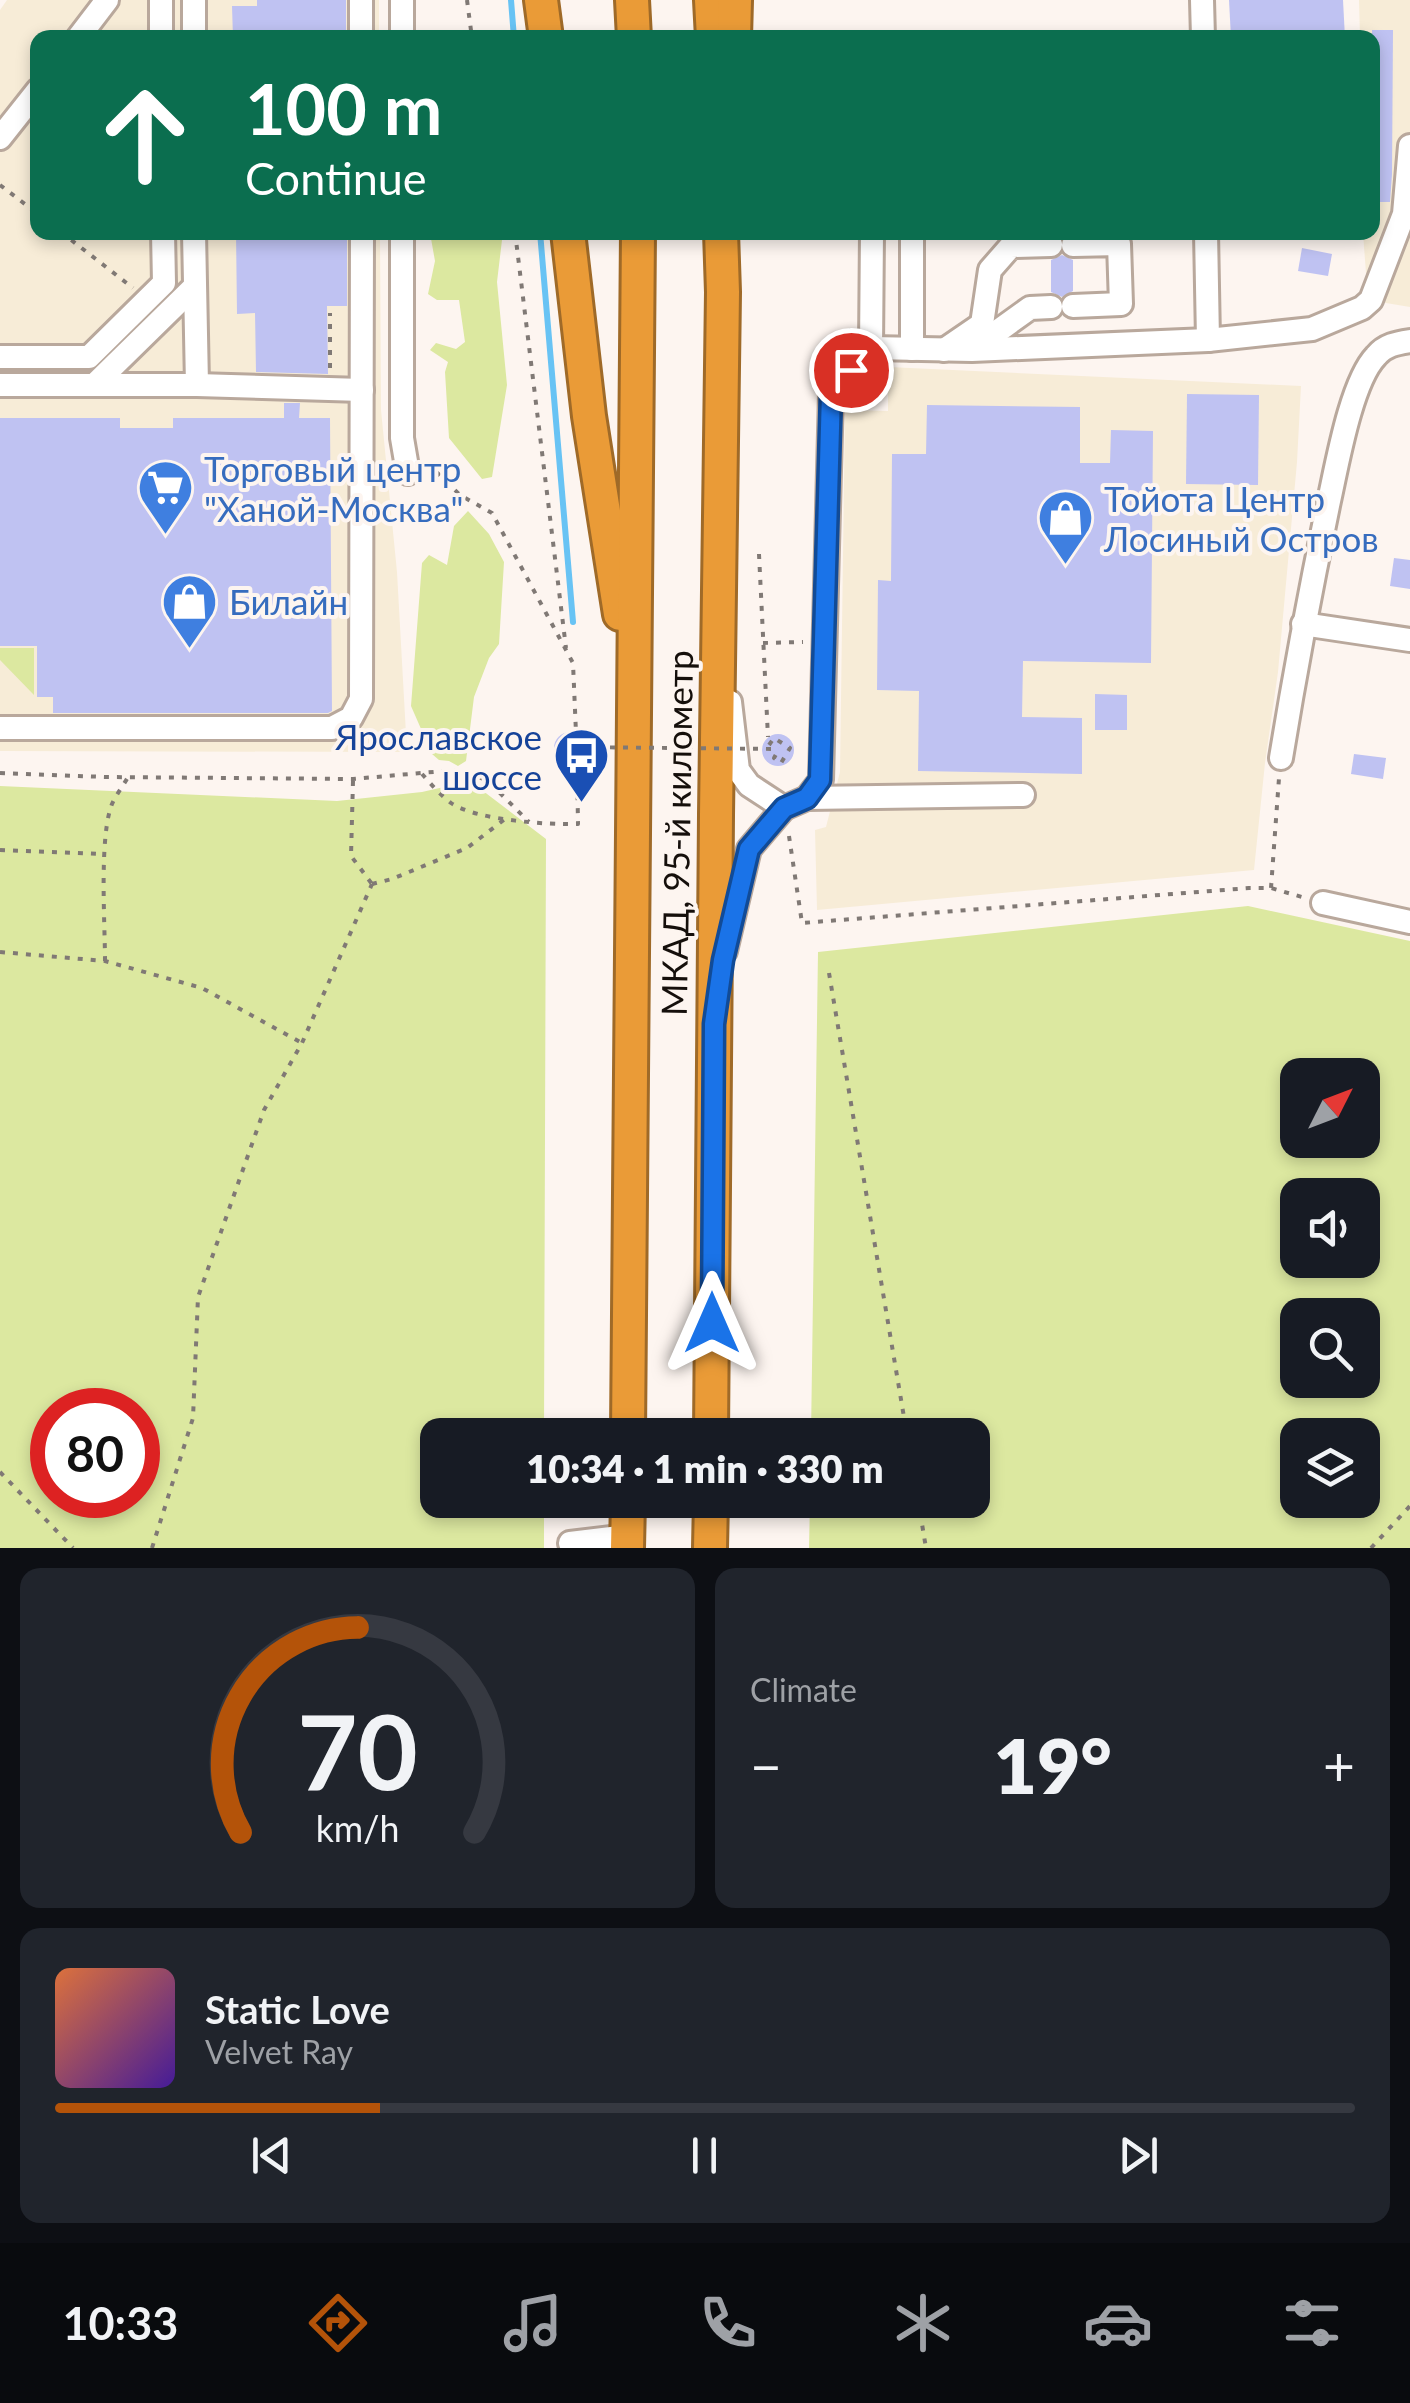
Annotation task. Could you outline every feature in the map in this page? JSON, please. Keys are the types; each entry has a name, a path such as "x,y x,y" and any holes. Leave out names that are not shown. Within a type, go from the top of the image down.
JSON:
{"highway":[{"path":"541,0 545,30"},
{"path":"632,0 634,30"},
{"path":"711,0 713,30"},
{"path":"734,30 735,0"},
{"path":"569,240 589,416 634,708"},
{"name":"МКАД, 95-й километр","path":"628,1418 638,240"},
{"name":"МКАД, 95-й километр","path":"711,1418 723,240"},
{"path":"710,1518 710,1548"}],"street":[{"path":"84,30 106,0"},
{"path":"161,0 162,30"},
{"path":"194,0 194,30"},
{"path":"361,0 361,30"},
{"path":"402,0 402,30"},
{"path":"1202,0 1203,30"},
{"path":"0,138 30,100"},
{"path":"871,348 972,350 1208,340 1312,329 1362,308 1371,300 1407,214 1410,146"},
{"path":"0,358 90,357 164,283 163,240"},
{"path":"194,240 197,385"},
{"path":"0,728 332,728 352,718 361,699 362,240"},
{"path":"402,240 402,438 408,473"},
{"path":"807,798 820,780 831,393 871,348 872,240"},
{"path":"912,240 912,349"},
{"path":"1206,240 1208,340"},
{"path":"944,350 982,324 990,270 1011,246 1120,244 1120,304 1030,308 972,350"},
{"path":"95,384 193,288"},
{"path":"1280,758 1303,624 1344,432 1364,375 1375,356 1400,342"},
{"path":"0,385 362,390"},
{"path":"719,614 738,770 750,785 784,808"},
{"path":"1303,624 1410,640"},
{"path":"714,1024 723,960 749,849 784,808 807,798 1023,795"},
{"path":"1323,903 1410,922"},
{"path":"570,1542 628,1542"}],"path":[{"path":"467,0 471,30"},
{"path":"0,185 30,208"},
{"path":"72,240 148,299"},
{"path":"515,240 566,648"},
{"path":"330,313 330,390"},
{"path":"402,438 460,495 492,514 573,663 576,733"},
{"path":"759,554 768,738"},
{"path":"763,642 815,642"},
{"path":"576,741 568,735 557,751 573,762 579,753 571,748 779,750 774,758 781,762 790,748 774,738 769,746"},
{"path":"1271,888 1280,758"},
{"path":"422,774 454,805 529,822 578,824 577,763"},
{"path":"0,773 354,779 455,770 487,780 529,822"},
{"path":"105,961 105,854 112,805 128,778"},
{"path":"354,779 351,856 372,884"},
{"path":"784,808 802,923 1249,888 1271,888 1323,903"},
{"path":"372,884 467,848 506,818"},
{"path":"0,850 105,854"},
{"path":"152,1548 193,1418 198,1297 264,1110 302,1043 372,884"},
{"path":"0,952 105,961 202,988 302,1043"},
{"path":"829,973 904,1418"},
{"path":"0,1472 73,1548"},
{"path":"1370,1548 1410,1506"},
{"path":"921,1518 926,1548"}],"shaded area":[{"path":"7,0 379,0 379,30 30,30 30,240 380,240 381,410 397,572 407,752 0,751 0,10"},
{"path":"1359,0 1410,0 1410,307 1368,300 1364,240 1380,240 1380,30 1360,30"},
{"name":"Тойота Центр Лосиный Остров","path":"888,367 1301,386 1278,672 1254,870 817,910 815,830 826,827 840,772 845,410 888,411"}],"green space":[{"path":"431,240 502,240 497,282 507,385 492,477 482,479 449,438 445,372 448,362 430,350 436,343 456,349 465,342 459,300 437,300 428,294 435,261"},
{"path":"468,511 489,534 504,562 499,644 489,658 474,697 466,761 458,766 432,754 411,706 422,563 429,555 447,565 454,526"},
{"path":"0,648 34,648 34,695 0,660"},
{"path":"470,781 546,839 544,1418 420,1418 420,1518 544,1518 544,1548 0,1548 0,786 337,801 422,792"},
{"path":"1248,906 1410,941 1410,1548 809,1548 810,1518 990,1518 990,1418 811,1418 818,952"}],"building":[{"path":"257,0 346,0 346,30 233,30 232,6 257,6"},
{"path":"1229,0 1343,0 1345,30 1231,30"},
{"path":"1380,30 1393,30 1390,202 1380,202"},
{"path":"236,240 347,240 347,306 327,306 328,374 256,372 255,313 237,314"},
{"path":"1302,248 1332,254 1328,276 1298,271"},
{"path":"1062,255 1073,260 1073,291 1062,297 1051,292 1051,260"},
{"path":"1187,394 1259,395 1258,485 1186,484"},
{"name":"Торговый центр \"Ханой-Москва\"","path":"284,403 300,403 299,418 330,418 332,711 53,713 53,697 37,697 37,646 0,646 0,418 120,418 120,428 173,428 173,418 284,418"},
{"path":"927,405 1080,407 1080,463 1110,463 1111,430 1153,431 1151,663 1023,661 1022,717 1082,718 1082,774 918,771 919,691 877,690 878,580 891,581 892,454 926,454"},
{"path":"1394,558 1410,560 1410,589 1390,586"},
{"path":"1095,694 1127,695 1127,730 1095,730"},
{"path":"570,732 581,737 586,748 581,759 570,764 559,759 554,748 559,737"},
{"path":"778,734 789,739 794,750 789,761 778,766 767,761 762,750 767,739"},
{"path":"1354,754 1386,758 1383,779 1351,774"}],"waterway":[{"path":"511,0 513,30"},
{"path":"541,240 573,622"}],"place":[{"name":"Торговый центр \"Ханой-Москва\"","path":"165,537"},
{"name":"Тойота Центр Лосиный Остров","path":"1065,567"},
{"name":"Билайн","path":"190,650"},
{"name":"Ярославское шоссе","path":"581,805"}],"route":[{"path":"712,1323 714,1024 723,960 749,849 784,808 807,798 820,780 831,393 851,370"}]}
